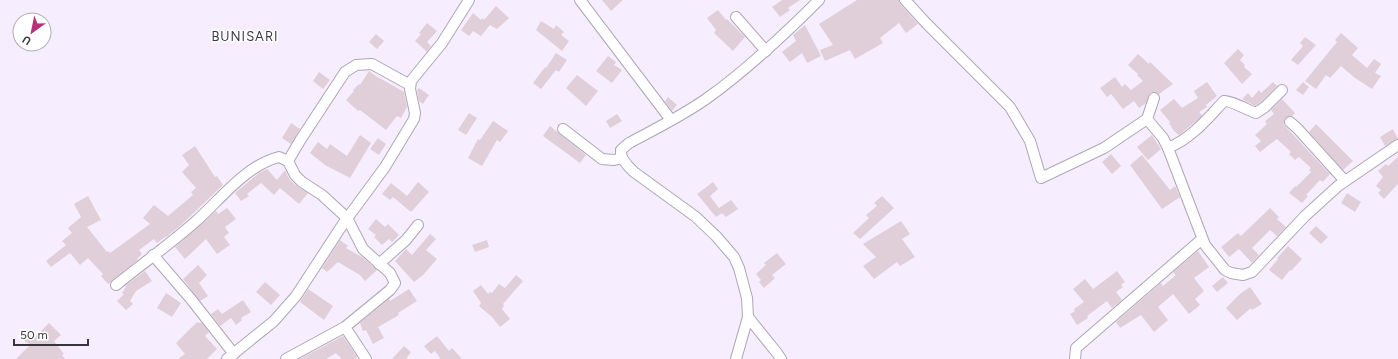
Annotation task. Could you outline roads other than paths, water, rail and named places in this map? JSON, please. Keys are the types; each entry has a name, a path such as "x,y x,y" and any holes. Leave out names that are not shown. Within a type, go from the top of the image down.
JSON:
{"street":[{"path":"153,255 190,298 231,356 274,321 296,296 347,218 385,167 414,119 415,113 410,84 411,81 442,43 469,0"},
{"path":"580,0 671,120"},
{"path":"736,359 748,317 747,298 739,268 734,257 696,216 634,172 622,158 621,150 625,146 705,100 766,51 819,0"},
{"path":"905,0 1010,107 1030,141 1041,178 1104,148 1147,119 1154,98"},
{"path":"736,18 766,51"},
{"path":"288,161 346,72 356,65 372,64 410,84"},
{"path":"1168,148 1178,144 1194,132 1224,101 1229,100 1236,105 1256,112 1265,107 1282,90"},
{"path":"1147,119 1163,138 1168,148 1205,245 1225,270 1243,275 1252,272 1305,216 1338,186 1398,145"},
{"path":"1290,122 1345,181"},
{"path":"563,129 602,159 614,160 622,158"},
{"path":"116,284 195,222 236,182 264,162 279,157 288,161 295,175 302,182 322,195 347,218 363,249 390,273 395,283 390,290 345,328 286,359"},
{"path":"379,264 406,240 418,225"},
{"path":"1075,359 1076,348 1202,239"},
{"path":"748,317 781,359"},
{"path":"345,328 366,359"}],"district":[{"name":"BUNISARI","path":"245,36"}]}
